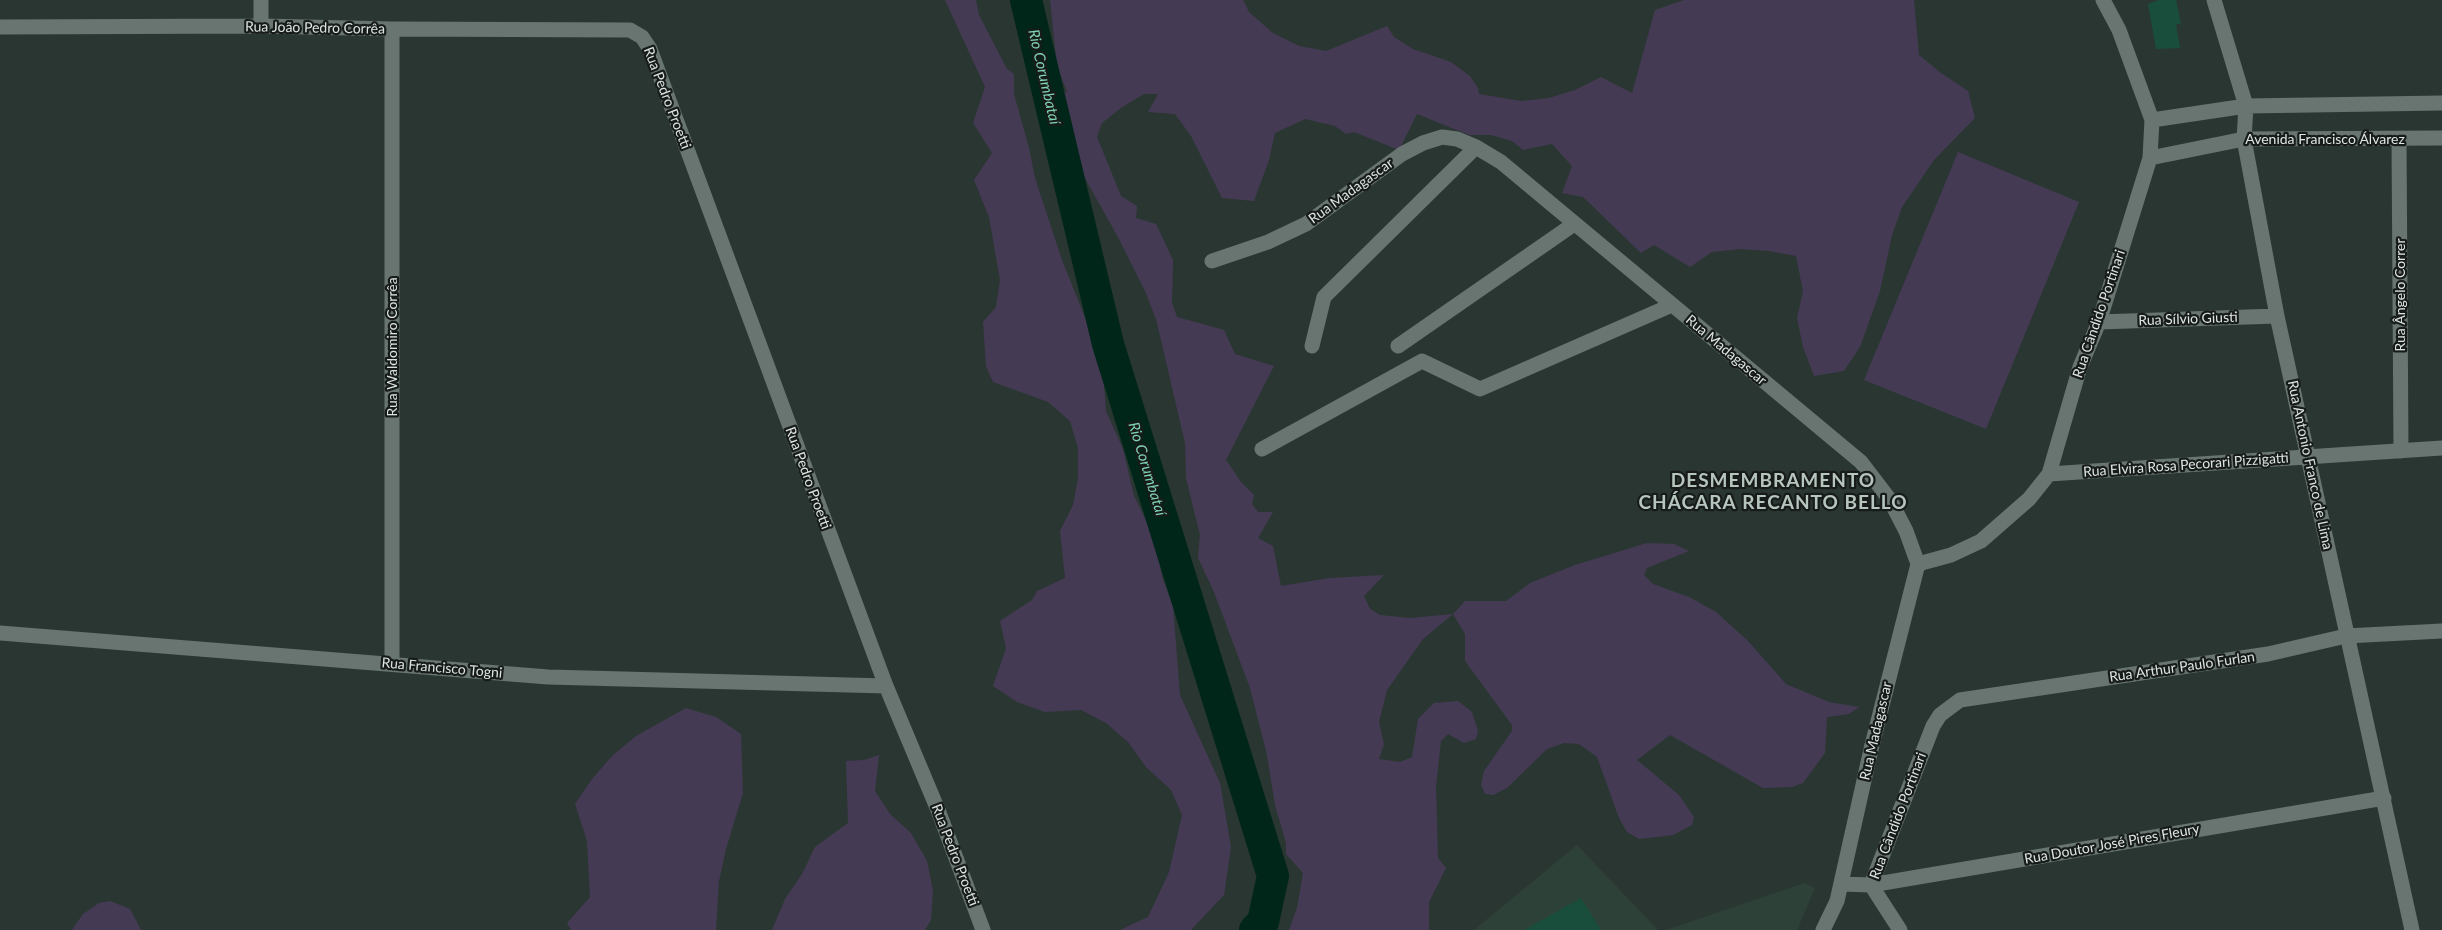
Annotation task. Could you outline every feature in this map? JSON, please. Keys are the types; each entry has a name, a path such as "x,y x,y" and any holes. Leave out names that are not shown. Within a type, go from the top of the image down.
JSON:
{"street":[{"path":"261,0 261,26"},
{"name":"Rua Cândido Portinari","path":"1918,564 1950,555 1981,541 2029,499 2049,474 2080,367 2099,322 2150,158 2152,120 2119,30 2103,0"},
{"name":"Rua Antonio Franco de Lima","path":"2214,0 2246,106 2244,139 2277,316 2412,930"},
{"name":"Rua João Pedro Corrêa","path":"0,27 261,26 392,29 630,30"},
{"name":"Rua Waldomiro Corrêa","path":"392,29 392,664"},
{"name":"Rua Pedro Proetti","path":"630,30 642,37 650,49 886,686 938,810 983,930"},
{"path":"2152,120 2246,106 2442,103"},
{"name":"Rua Madagascar","path":"1212,261 1268,242 1306,224 1402,154 1432,139 1442,137 1457,139 1476,147 1501,162 1861,462 1890,500 1906,531 1918,564 1874,735 1837,900 1822,930"},
{"name":"Rua Ângelo Correr","path":"2399,138 2401,450"},
{"name":"Avenida Francisco Álvarez","path":"2150,158 2244,139 2442,138"},
{"path":"1312,346 1324,298 1476,147"},
{"path":"1398,346 1574,224"},
{"path":"1262,449 1422,360 1480,389 1672,305"},
{"name":"Rua Sílvio Giusti","path":"2099,322 2277,316"},
{"name":"Rua Elvira Rosa Pecorari Pizzigatti","path":"2049,474 2442,448"},
{"name":"Rua Arthur Paulo Furlan","path":"1934,726 1940,715 1960,700 2268,654 2346,636 2442,631"},
{"name":"Rua Francisco Togni","path":"0,633 548,676 886,686"},
{"name":"Rua Cândido Portinari","path":"1900,930 1871,884 1934,726"},
{"name":"Rua Doutor José Pires Fleury","path":"1841,884 1871,884 2384,798"}],"shaded area":[{"path":"945,0 976,0 979,15 1007,69 1014,74 1014,94 1035,178 1062,260 1086,320 1104,384 1106,411 1123,449 1134,496 1155,539 1162,577 1173,606 1180,695 1220,783 1231,847 1224,895 1191,930 1120,930 1148,917 1169,872 1182,815 1171,790 1146,767 1128,742 1106,723 1081,710 1045,712 1017,702 993,686 1006,648 1000,621 1032,600 1037,591 1065,578 1060,531 1073,505 1078,479 1078,448 1070,421 1048,402 993,382 986,366 983,322 996,307 1000,280 989,217 974,180 992,153 973,123 985,87"},
{"path":"1050,0 1243,0 1249,12 1273,33 1299,46 1326,51 1387,26 1394,37 1413,49 1451,62 1470,76 1478,88 1479,94 1521,101 1549,98 1575,90 1601,77 1632,93 1655,10 1684,0 1914,0 1919,55 1968,91 1975,118 1934,160 1902,207 1892,235 1880,291 1860,347 1844,371 1814,376 1803,347 1797,318 1803,291 1796,256 1769,251 1740,249 1712,252 1690,267 1654,245 1641,253 1583,197 1562,193 1572,166 1552,144 1523,150 1512,141 1491,135 1469,135 1417,114 1399,150 1354,132 1346,134 1335,126 1305,119 1275,133 1269,160 1254,201 1222,198 1191,136 1175,114 1148,112 1158,94 1144,94 1121,108 1102,123 1097,137 1121,196 1137,206 1136,218 1156,224 1173,260 1172,303 1177,317 1224,330 1235,354 1274,366 1226,460 1241,482 1254,495 1252,504 1258,512 1273,512 1258,538 1273,546 1281,586 1329,578 1384,575 1364,596 1370,609 1380,615 1410,618 1453,614 1423,639 1387,690 1379,722 1384,744 1379,759 1400,762 1412,757 1418,719 1434,703 1458,701 1472,712 1478,731 1476,739 1464,743 1448,734 1441,741 1436,787 1438,858 1446,868 1429,902 1429,930 1289,930 1297,908 1303,873 1286,854 1286,843 1275,805 1267,755 1250,688 1214,592 1198,558 1200,535 1186,478 1185,443 1156,319 1145,291 1119,239 1076,162 1070,132 1055,92 1067,92 1057,65"},
{"path":"1958,152 2079,202 1986,429 1864,380"},
{"path":"1647,543 1674,544 1689,551 1647,568 1644,575 1653,584 1689,597 1716,612 1748,641 1786,684 1829,702 1859,707 1849,714 1827,717 1825,753 1803,783 1792,787 1763,788 1670,735 1637,760 1679,795 1694,817 1692,825 1673,835 1639,839 1627,832 1619,818 1597,757 1579,744 1564,743 1547,749 1507,788 1493,795 1485,794 1481,785 1484,771 1512,731 1512,725 1465,661 1465,634 1453,614 1465,601 1506,601 1530,583 1575,565"},
{"path":"686,708 716,717 741,734 743,793 726,849 719,881 716,930 571,930 567,923 590,897 587,841 575,804 592,779 612,756 636,736"},
{"path":"879,755 875,791 890,814 911,833 927,861 933,891 931,920 925,930 772,930 785,899 802,874 815,847 848,823 846,761 864,760"},
{"path":"1577,845 1658,930 1474,930"},
{"path":"1805,883 1815,888 1797,930 1666,930"},
{"path":"110,901 130,909 141,930 72,930 83,914 99,903"}],"building":[{"path":"2158,0 2176,0 2181,23 2176,25 2180,48 2156,49 2148,4"},
{"path":"1581,898 1601,930 1524,930"}],"waterway":[{"name":"Rio Corumbataí","path":"1026,0 1108,344 1273,876 1263,922 1255,930"}],"district":[{"name":"DESMEMBRAMENTO CHÁCARA RECANTO BELLO","path":"1773,492"}]}
